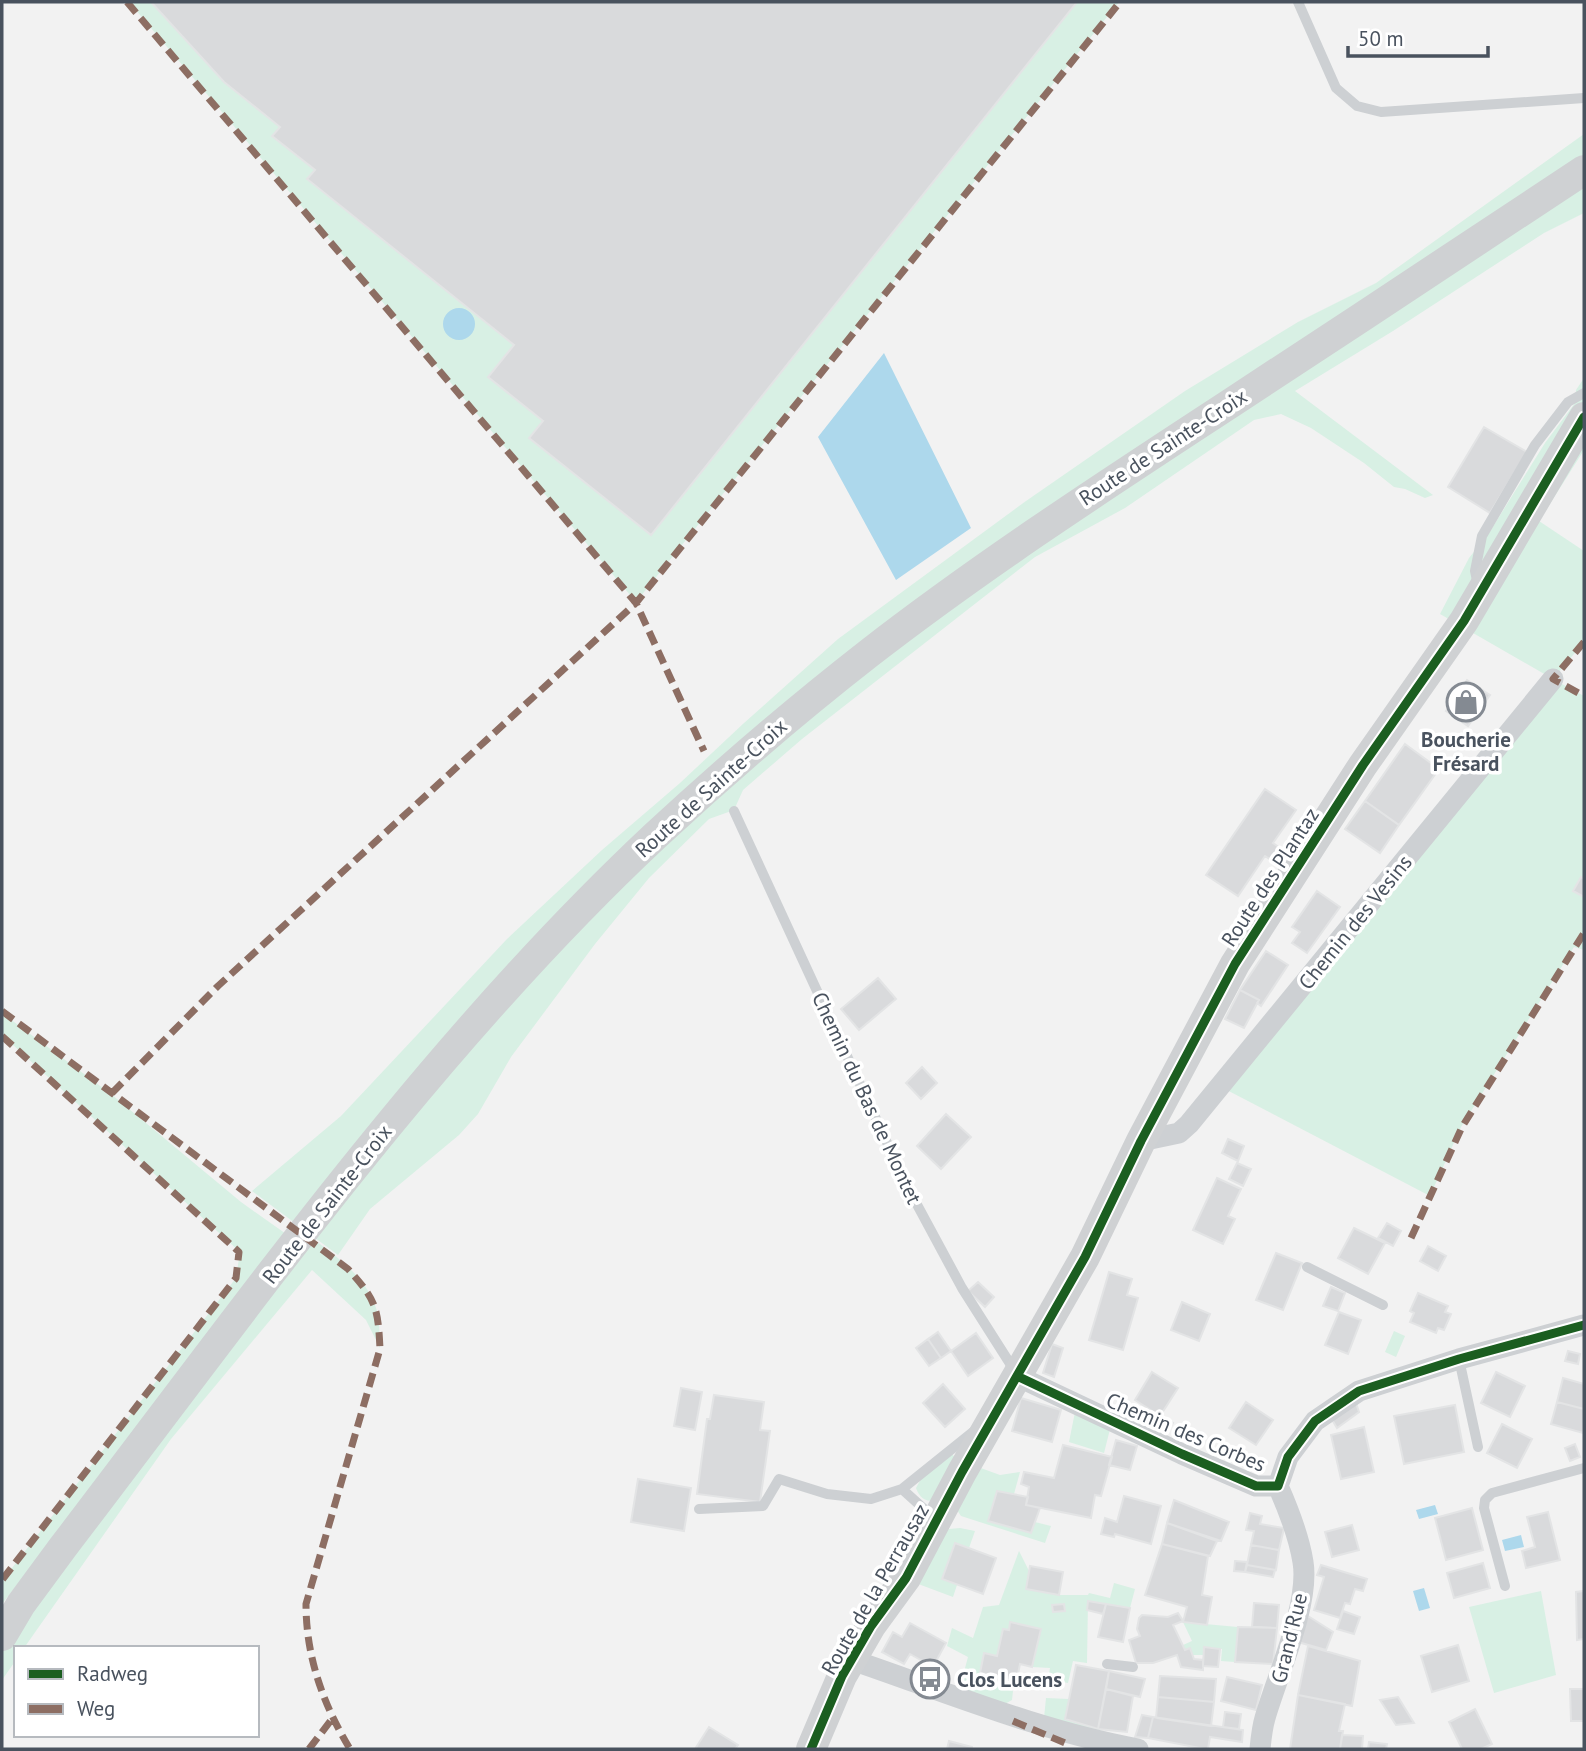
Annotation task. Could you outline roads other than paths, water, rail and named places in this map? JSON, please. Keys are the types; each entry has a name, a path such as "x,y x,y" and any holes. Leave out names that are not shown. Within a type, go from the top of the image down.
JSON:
{"main road":[{"name":"Route de Sainte-Croix","path":"2,1636 11,1611 394,1118 539,952 656,835 781,725 866,655 934,604 1075,505 1584,170"},
{"name":"Route des Plantaz","path":"1017,1376 1085,1257 1141,1141 1236,964 1363,765 1464,621 1584,417"},
{"name":"Route de la Perrausaz","path":"811,1749 852,1660 871,1626 906,1578 1017,1376"}],"street":[{"name":"Chemin des Vesins","path":"1141,1141 1179,1133 1189,1124 1553,679"},
{"name":"Chemin des Corbes","path":"1017,1376 1256,1486 1278,1486 1288,1457 1315,1421 1359,1391 1459,1359 1584,1325"},
{"name":"Grand'Rue","path":"1260,1749 1265,1718 1278,1684 1301,1602 1304,1565 1293,1521 1278,1486"},
{"path":"852,1660 1018,1718 1087,1738 1138,1749"}],"lane":[{"path":"1298,2 1336,88 1357,106 1381,113 1584,98"},
{"path":"1480,594 1475,571 1482,536 1535,445 1567,402 1584,393"},
{"name":"Chemin du Bas de Montet","path":"734,811 907,1186 962,1288 1017,1376"},
{"path":"1307,1267 1383,1305"},
{"path":"1459,1359 1478,1447"},
{"path":"699,1509 763,1506 779,1479 827,1494 871,1499 902,1489 997,1412"},
{"path":"1505,1586 1484,1508 1485,1500 1492,1493 1584,1468"},
{"path":"902,1489 936,1520"},
{"path":"1107,1664 1133,1667"}],"water":[{"path":"459,308 470,313 475,324 470,335 459,340 448,335 443,324 448,313"},
{"path":"884,353 971,528 896,580 818,437"},
{"path":"1435,1505 1438,1514 1419,1519 1416,1510"},
{"path":"1521,1535 1524,1547 1505,1551 1502,1540"},
{"path":"1424,1588 1430,1608 1419,1611 1413,1591"}],"place":[{"name":"Boucherie Frésard","path":"1466,702"},
{"name":"Clos Lucens","path":"930,1679"}]}
